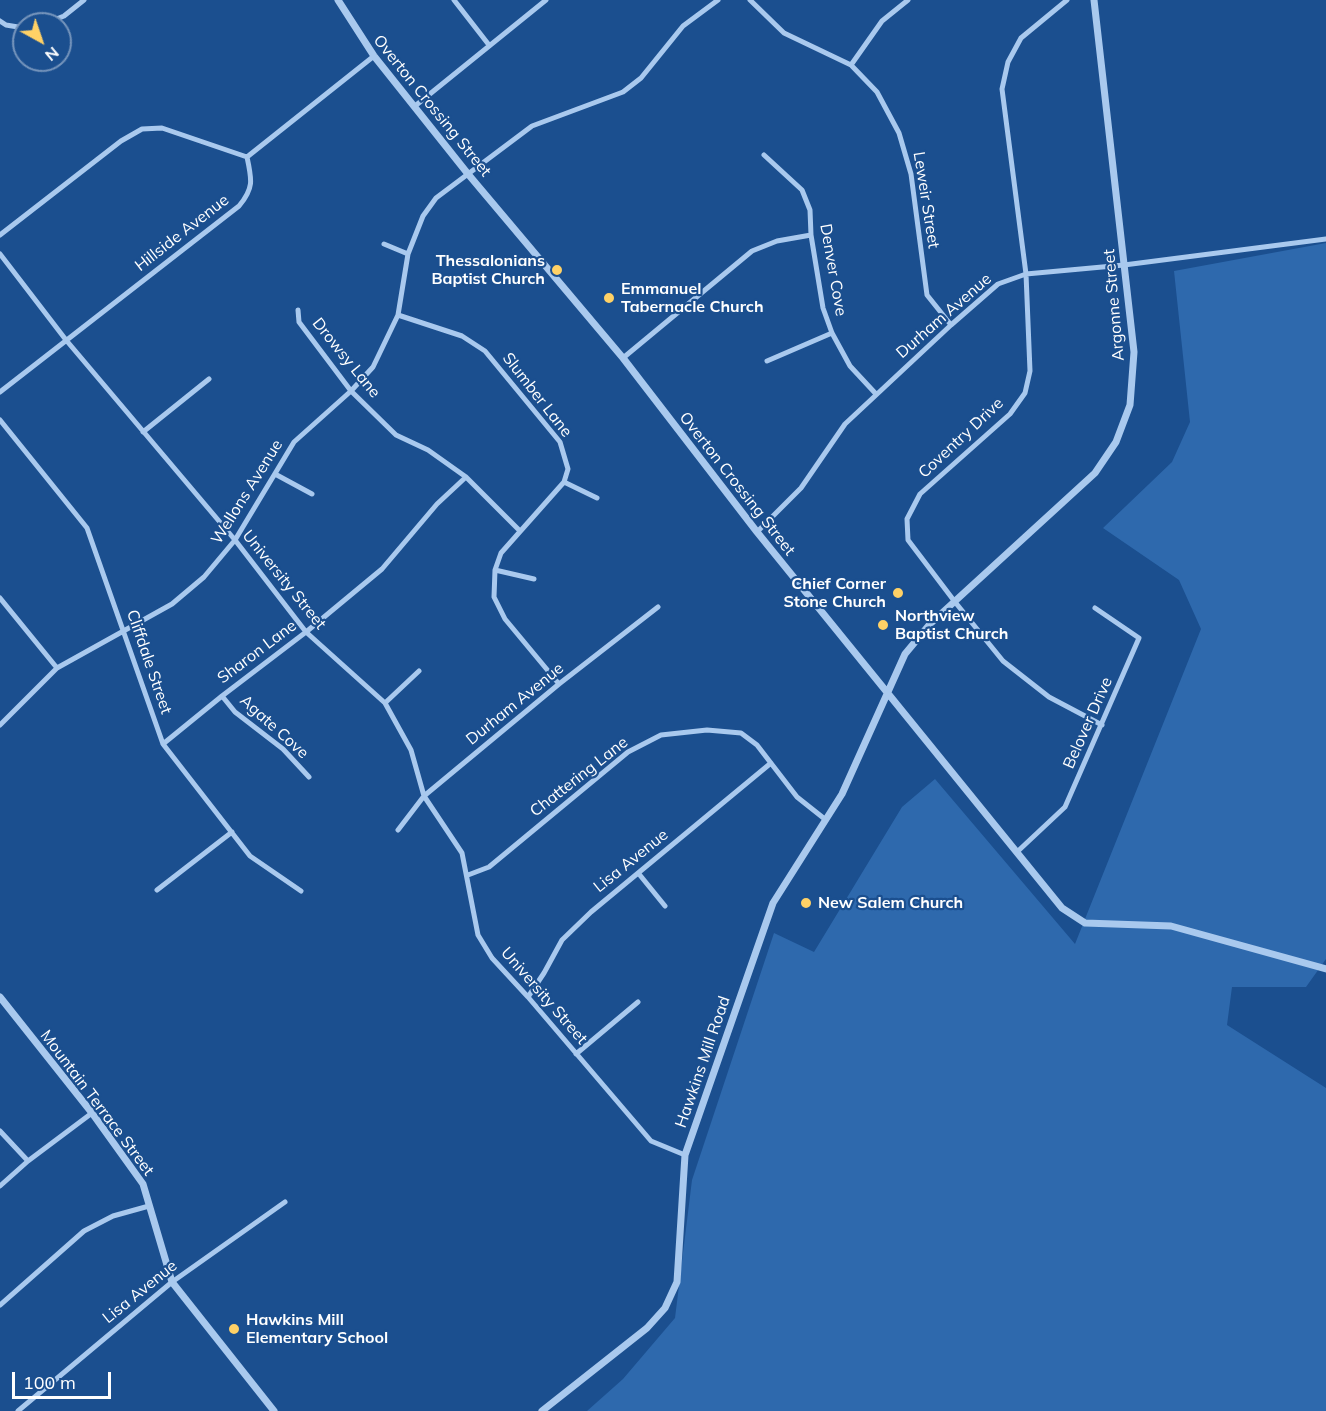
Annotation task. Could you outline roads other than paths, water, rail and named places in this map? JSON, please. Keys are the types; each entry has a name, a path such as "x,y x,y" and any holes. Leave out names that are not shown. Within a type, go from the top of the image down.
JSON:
{"street":[{"path":"69,12 84,0"},
{"name":"Overton Crossing Street","path":"338,0 374,56 468,174 623,358 757,532 1062,909 1085,923 1171,926 1326,969"},
{"path":"454,0 489,45"},
{"path":"415,106 546,0"},
{"name":"Wellons Avenue","path":"0,725 57,668 172,604 204,577 235,540 294,442 351,391 373,366 398,315 408,254 423,216 436,198 532,126 623,92 641,78 684,26 718,0"},
{"name":"Leweir Street","path":"750,0 784,33 851,65 877,92 899,133 911,174 927,295 951,325"},
{"path":"851,65 882,21 908,0"},
{"name":"Coventry Drive","path":"1067,0 1021,38 1008,62 1002,89 1026,274 1030,371 1025,393 1010,414 920,494 907,519 908,540 1003,661 1049,697 1102,725"},
{"name":"Argonne Street","path":"888,695 905,654 930,624 1095,473 1116,442 1130,405 1134,352 1094,0"},
{"path":"0,235 121,141 142,129 162,128 248,157 374,56"},
{"name":"Denver Cove","path":"764,155 802,190 810,210 811,235 823,308 832,333 850,366 876,394"},
{"name":"Hillside Avenue","path":"0,392 238,207 248,196 252,181 248,157"},
{"path":"623,358 752,251 777,241 811,235"},
{"name":"Durham Avenue","path":"757,532 801,488 845,424 998,284 1026,274 1124,265 1326,239"},
{"path":"384,244 408,254"},
{"name":"University Street","path":"0,254 66,340 235,540 306,632 385,703 411,750 424,796 462,853 478,935 492,958 651,1141 685,1155"},
{"name":"Drowsy Lane","path":"298,310 299,322 351,391 396,435 428,450 466,477 520,531"},
{"name":"Slumber Lane","path":"398,315 462,336 485,351 560,442 568,469 564,482"},
{"path":"767,362 832,333"},
{"path":"143,432 209,379"},
{"name":"Cliffdale Street","path":"0,420 87,528 163,744 250,856 301,891"},
{"path":"275,474 312,494"},
{"name":"Sharon Lane","path":"163,744 306,632 382,568 437,504 466,477"},
{"path":"559,684 505,619 494,597 495,570 501,553 564,482 597,498"},
{"path":"495,570 534,579"},
{"path":"0,598 57,668"},
{"name":"Durham Avenue","path":"398,830 424,796 559,684 658,607"},
{"name":"Belover Drive","path":"1017,852 1065,807 1139,638 1095,608"},
{"path":"385,703 419,671"},
{"name":"Hawkins Mill Road","path":"542,1411 647,1328 664,1308 677,1282 685,1155 773,903 842,794 888,695"},
{"name":"Agate Cove","path":"222,696 235,712 283,749 309,777"},
{"name":"Chattering Lane","path":"468,875 489,867 628,752 661,735 707,730 741,732 757,745 797,797 826,820"},
{"name":"Lisa Avenue","path":"528,997 544,974 562,940 591,912 771,763"},
{"path":"157,890 232,832"},
{"path":"639,874 665,906"},
{"name":"Mountain Terrace Street","path":"0,997 92,1113 143,1184 172,1282 274,1411"},
{"path":"576,1054 638,1002"},
{"path":"0,1186 28,1161 92,1113"},
{"path":"0,1131 28,1161"},
{"name":"Lisa Avenue","path":"18,1411 172,1282 285,1202"},
{"path":"0,1305 84,1231 113,1216 149,1206"}],"place":[{"name":"Thessalonians Baptist Church","path":"557,270"},
{"name":"Emmanuel Tabernacle Church","path":"609,298"},
{"name":"Chief Corner Stone Church","path":"898,593"},
{"name":"Northview Baptist Church","path":"883,625"},
{"name":"New Salem Church","path":"806,903"},
{"name":"Hawkins Mill Elementary School","path":"234,1329"}]}
